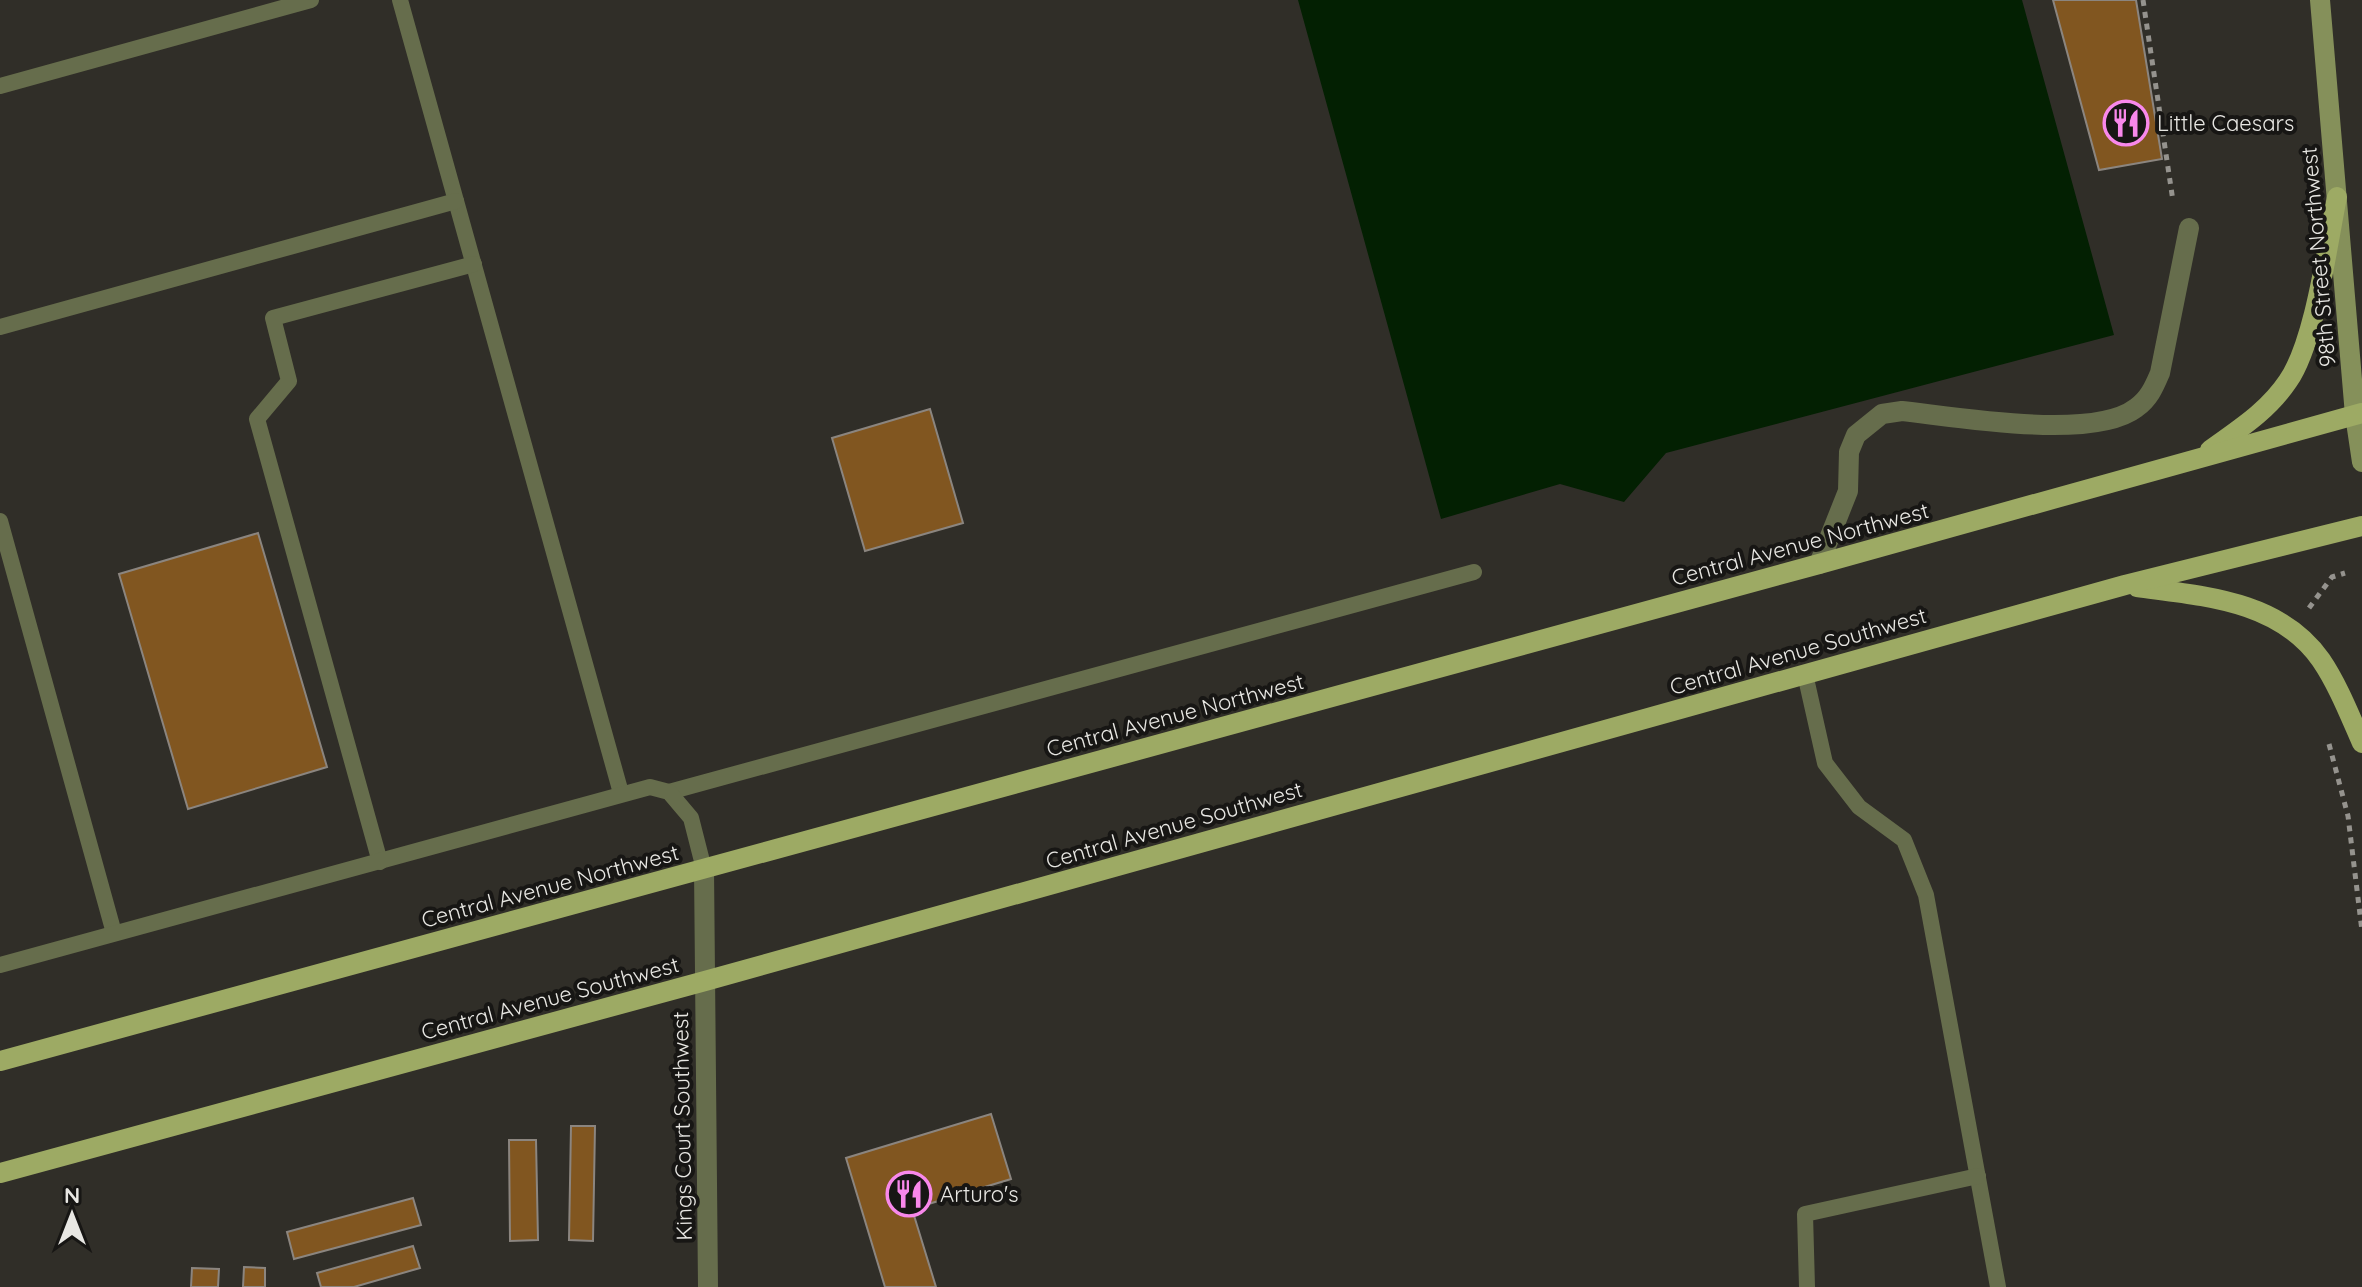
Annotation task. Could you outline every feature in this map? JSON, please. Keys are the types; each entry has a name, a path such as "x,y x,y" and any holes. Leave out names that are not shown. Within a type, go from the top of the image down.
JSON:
{"main road":[{"name":"98th Street Northwest","path":"2320,0 2362,462"},
{"path":"2199,458 2262,413 2290,379 2308,337 2337,197"},
{"name":"Central Avenue Northwest","path":"0,1061 2359,414"},
{"name":"Central Avenue Southwest","path":"0,1173 705,981 2125,585 2362,526"},
{"path":"2125,585 2217,598 2256,609 2292,630 2321,660 2362,743"}],"street":[{"path":"1819,564 1848,491 1849,452 1856,435 1882,414 1902,411 2066,427 2105,420 2134,410 2151,394 2160,373 2189,228"},
{"name":"Kings Court Southwest","path":"704,869 708,1287"}],"lane":[{"path":"0,86 311,0"},
{"path":"400,0 621,793"},
{"path":"0,327 456,201"},
{"path":"380,862 257,419 289,381 273,318 474,264"},
{"path":"0,521 114,933"},
{"path":"0,965 621,793 650,787 669,792 1474,572"},
{"path":"1805,674 1825,763 1859,807 1904,840 1926,895 1998,1287"},
{"path":"669,792 691,818 704,869"},
{"path":"1807,1287 1805,1214 1978,1176"}],"path":[{"path":"2143,0 2173,201"},
{"path":"2304,616 2332,577 2345,573"},
{"path":"2326,732 2348,816 2362,931"}],"shaded area":[{"path":"1298,0 2022,0 2114,335 1666,453 1624,502 1560,484 1441,519"}],"building":[{"path":"2053,0 2136,0 2162,159 2099,170"},
{"path":"930,409 963,523 865,551 832,438"},
{"path":"258,533 327,767 188,809 119,574"},
{"name":"Arturo's","path":"991,1114 1011,1179 912,1209 936,1287 885,1287 846,1158"},
{"path":"571,1126 595,1126 593,1241 569,1240"},
{"path":"509,1140 536,1140 538,1240 510,1241"},
{"path":"413,1198 421,1225 294,1259 287,1232"},
{"path":"413,1246 420,1268 354,1287 321,1287 317,1273"},
{"path":"244,1267 265,1268 265,1287 243,1287"},
{"path":"192,1268 219,1269 218,1287 191,1287"}],"place":[{"name":"Little Caesars","path":"2126,123"},
{"name":"Arturo's","path":"909,1194"}]}
